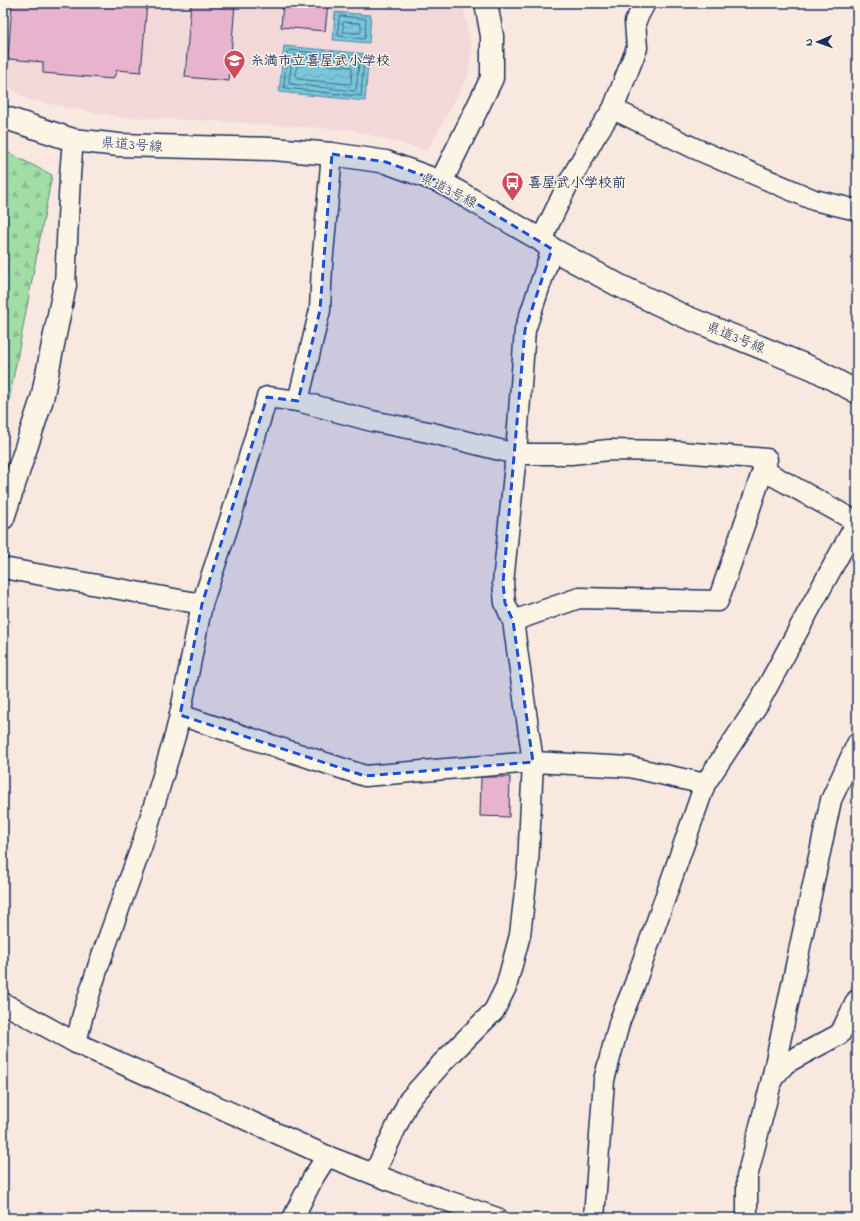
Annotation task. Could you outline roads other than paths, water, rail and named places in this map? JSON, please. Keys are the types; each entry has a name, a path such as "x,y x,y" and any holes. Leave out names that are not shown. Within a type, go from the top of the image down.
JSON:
{"main road":[{"path":"441,182 492,78 492,36 486,3"},
{"name":"県道3号線","path":"3,117 73,140 119,145 273,149 332,154 386,162 441,182 618,285 686,317 814,368 857,392"},
{"path":"3,518 42,399 65,285"}],"street":[{"path":"374,1174 409,1100 443,1062 494,1011 506,987 520,935 528,865 533,762 513,621 505,604 503,583 516,454 525,330 547,245 567,186 594,138 613,109 637,48 635,22 645,3"},
{"path":"613,109 694,148 814,200 857,210"},
{"path":"65,285 73,140"},
{"path":"298,401 320,310 322,265 332,154"},
{"path":"76,1043 83,1014 99,964 142,845 175,736 202,604 231,517 267,397 298,401 372,421 428,432 516,454 571,454 609,450 669,451 767,459 718,601 579,598 513,621"},
{"path":"594,1218 604,1080 620,1020 634,986 705,784 758,704 857,522 763,470"},
{"path":"3,568 202,604"},
{"path":"180,715 365,776 533,762 630,767 705,784"},
{"path":"747,1218 747,1177 772,1079 831,800 857,744"},
{"path":"772,1079 786,1063 840,1034 857,1000"},
{"path":"3,1003 76,1043 327,1156 399,1184 497,1218"},
{"path":"294,1218 313,1178 327,1156"}],"water":[{"path":"335,12 371,15 369,43 333,40"},
{"path":"284,46 369,54 365,101 279,92"}],"place":[{"name":"糸満市立喜屋武小学校","path":"234,80"},
{"name":"喜屋武小学校前","path":"513,202"}]}
